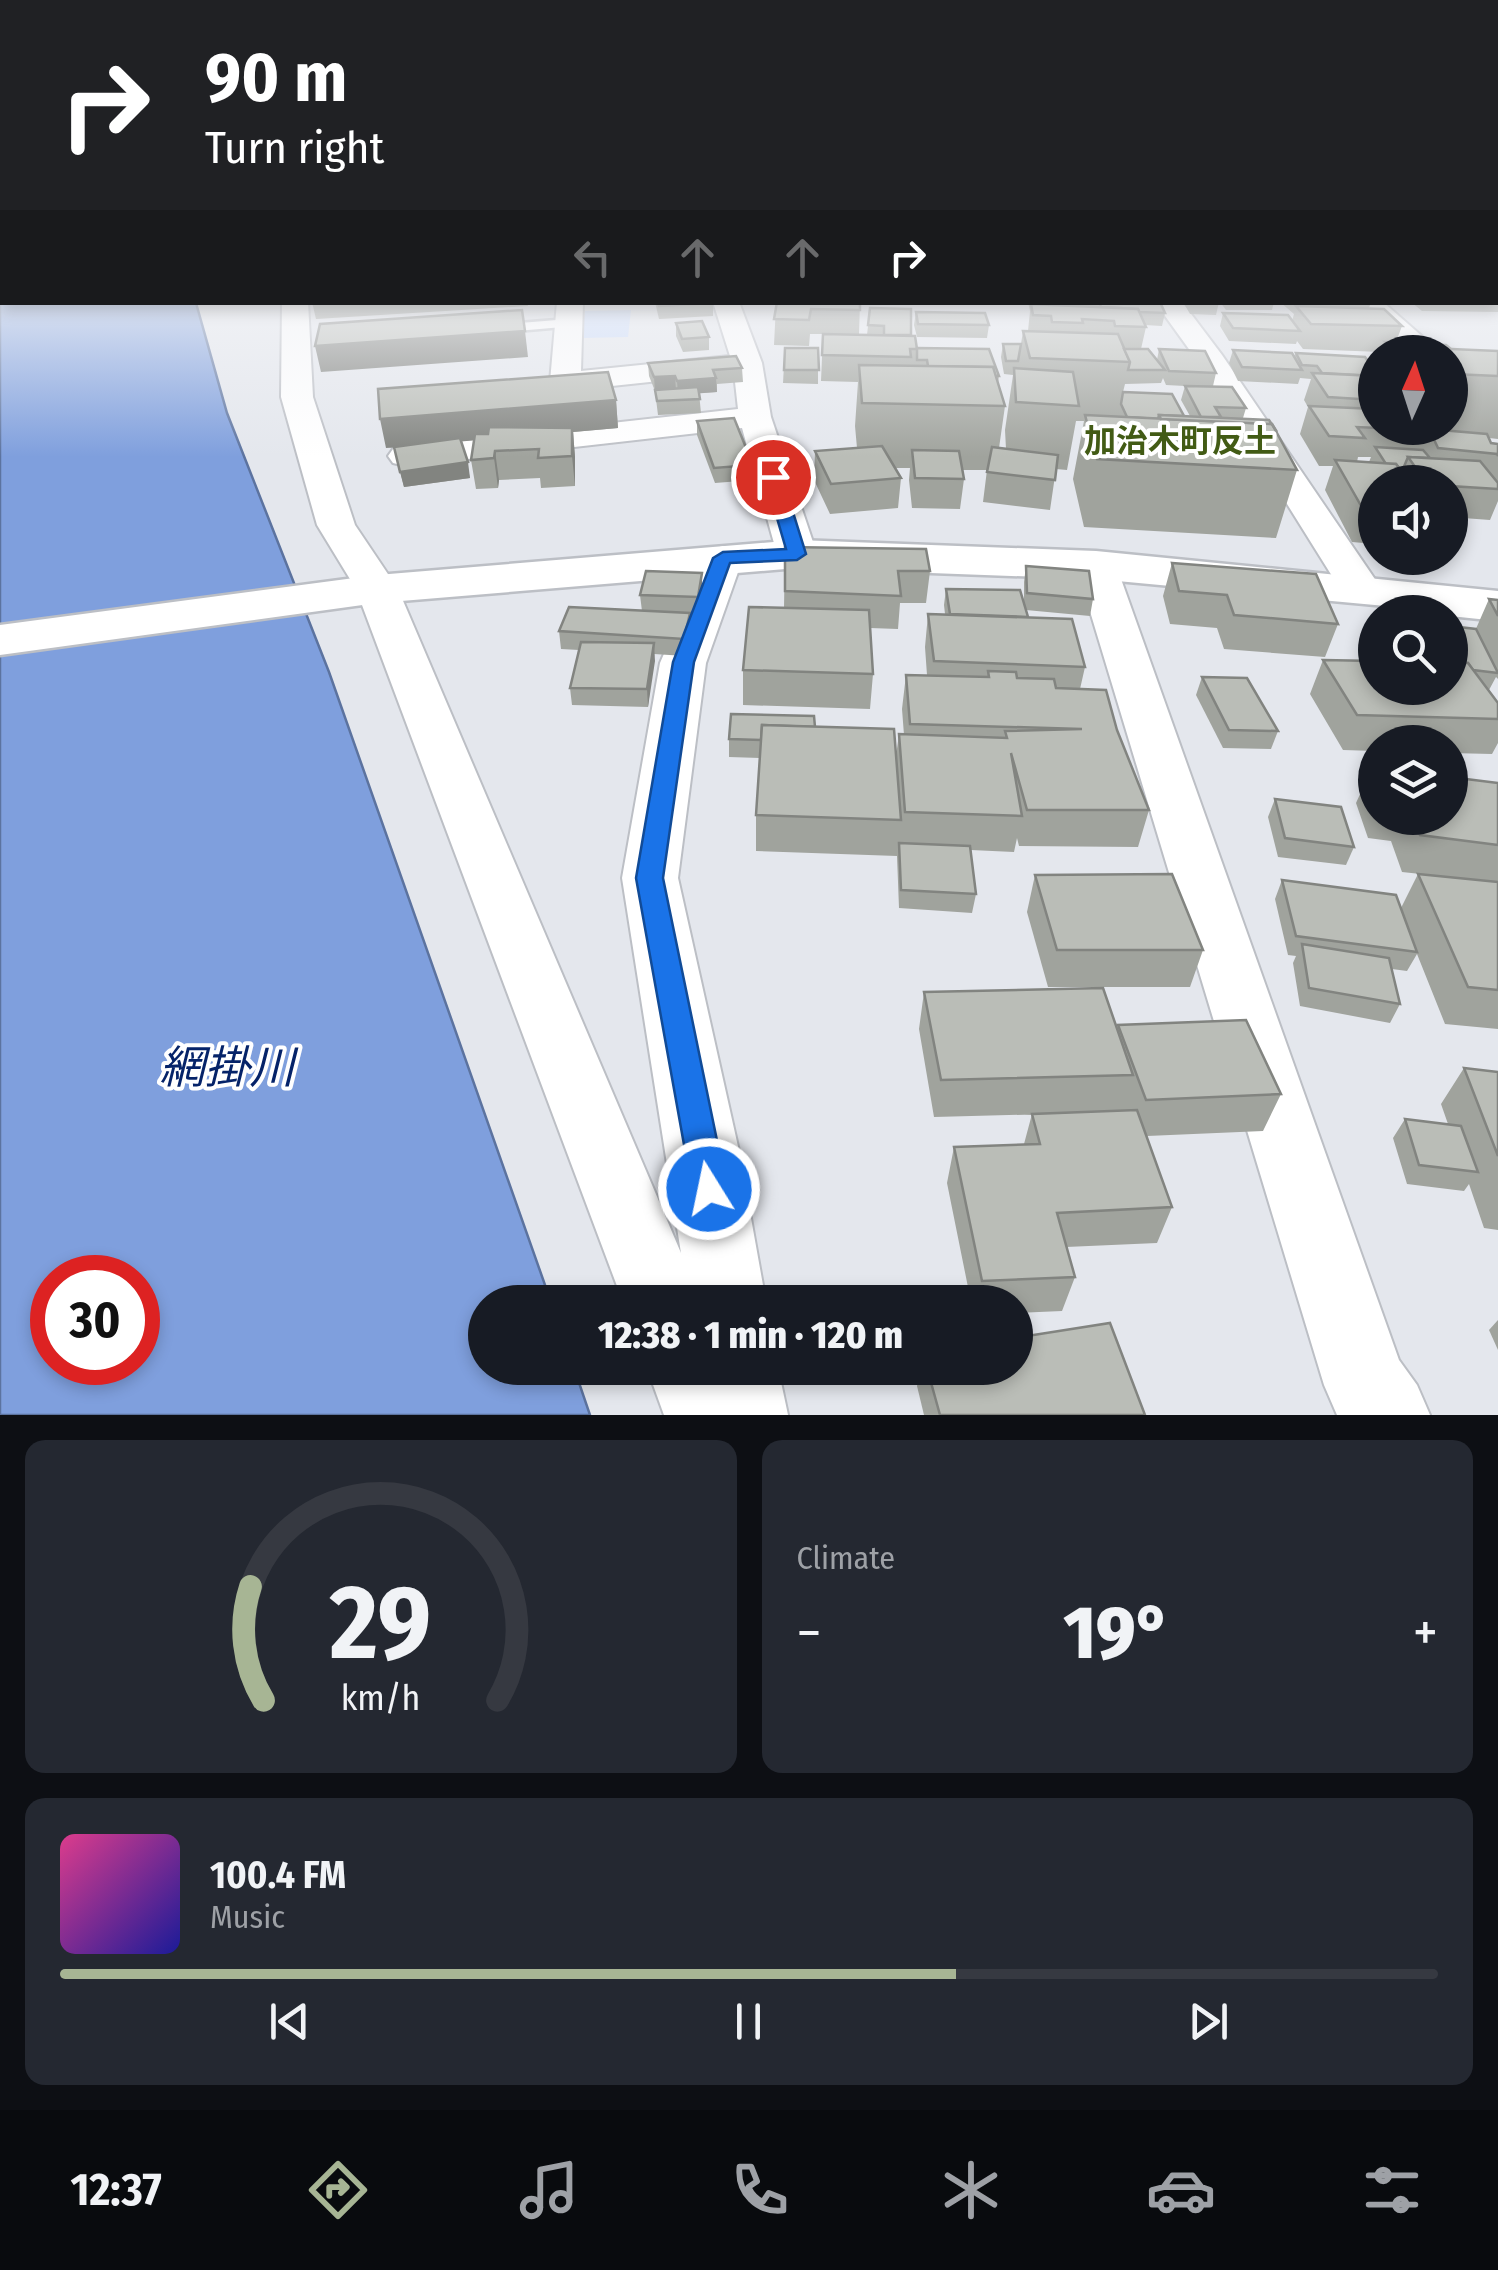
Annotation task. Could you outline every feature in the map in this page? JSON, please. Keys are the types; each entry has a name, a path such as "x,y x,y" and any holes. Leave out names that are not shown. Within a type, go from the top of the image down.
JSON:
{"street":[{"path":"295,325 297,397 361,592 655,1285"},
{"path":"567,325 555,382 747,363"},
{"path":"734,325 747,363 755,417 797,554"},
{"path":"1185,325 1362,590"},
{"path":"1176,360 1248,362"},
{"path":"404,456 755,417"},
{"path":"0,640 361,592 797,554 1096,565 1498,606"},
{"path":"723,558 684,662 650,878 703,1151 724,1285"},
{"path":"1096,565 1366,1384 1387,1415"},
{"path":"695,1385 706,1415"},
{"path":"741,1385 745,1415"}],"lane":[{"path":"478,331 508,325"}],"shaded area":[{"path":"583,325 629,325 628,337 581,338"}],"water":[{"name":"網掛川","path":"0,325 202,325 227,413 329,672 545,1285 468,1285 468,1385 580,1385 590,1415 0,1415"}],"building":[{"path":"320,325 524,325 525,331 315,346"},
{"path":"677,325 704,325 709,337 682,339"},
{"path":"869,325 911,325 911,335 884,335 884,326"},
{"path":"1231,325 1296,325 1300,331"},
{"path":"1023,331 1118,334 1130,362 1030,358"},
{"path":"823,334 915,336 917,349 910,349 911,357 822,355"},
{"path":"1003,344 1021,344 1018,361 1006,361"},
{"path":"785,348 818,348 819,370 784,370"},
{"path":"917,348 989,349 999,376 995,376 993,367 928,366 927,360 917,360"},
{"path":"1124,349 1148,349 1165,370 1128,370 1130,362"},
{"path":"1159,349 1205,351 1216,373 1169,371"},
{"path":"1233,350 1292,353 1302,370 1242,367"},
{"path":"1468,350 1498,351 1498,376 1468,375"},
{"path":"1296,353 1358,357 1358,375 1322,373 1317,366 1302,365"},
{"path":"736,356 742,368 713,370 716,378 677,381 675,376 654,377 648,363"},
{"path":"859,365 993,367 1005,406 862,403"},
{"path":"1014,368 1073,372 1079,406 1016,402"},
{"path":"608,372 616,400 380,419 378,389"},
{"path":"1312,373 1358,375 1358,399 1328,397"},
{"path":"1185,386 1232,387 1246,408 1215,407 1221,417 1201,417"},
{"path":"698,387 700,399 657,401 655,390"},
{"path":"1123,392 1172,394 1184,416 1127,417 1121,404"},
{"path":"1309,406 1358,408 1358,438 1329,436"},
{"path":"1085,415 1272,424 1297,470 1097,459"},
{"path":"1159,415 1269,420 1272,424 1161,419"},
{"path":"734,418 753,465 714,468 697,421"},
{"path":"489,427 572,428 572,456 538,458 539,449 495,451 494,458 471,460 475,434 488,434"},
{"path":"1468,432 1487,434 1491,443 1498,444 1498,456 1497,454 1437,445 1468,445"},
{"path":"460,438 468,462 400,472 394,447"},
{"path":"882,446 901,478 831,484 815,451"},
{"path":"992,447 1058,455 1055,480 987,472"},
{"path":"1375,447 1423,450 1430,458 1408,457 1405,465 1386,464"},
{"path":"912,450 959,451 964,479 915,478"},
{"path":"1408,457 1480,461 1498,483 1498,489 1468,487 1468,465 1414,465"},
{"path":"1335,460 1396,464 1358,465 1358,500"},
{"path":"785,547 926,549 930,571 898,571 901,596 785,591"},
{"path":"1172,563 1316,574 1338,624 1234,615 1227,595 1179,591"},
{"path":"1026,566 1089,571 1093,599 1027,593"},
{"path":"646,571 702,573 698,597 640,595"},
{"path":"946,589 1020,590 1028,617 950,614"},
{"path":"1489,599 1498,600 1498,616"},
{"path":"569,607 690,613 684,639 559,631"},
{"path":"749,607 869,610 873,674 743,670"},
{"path":"928,614 1072,619 1085,667 934,661"},
{"path":"1468,628 1476,629 1498,673 1473,670 1468,663"},
{"path":"581,642 654,643 647,689 570,688"},
{"path":"1323,660 1358,661 1358,705 1468,705 1468,663 1498,703 1498,719 1357,715"},
{"path":"988,671 1016,672 1017,678 1054,679 1056,688 1106,690 1117,730 1149,810 1027,810 1011,753 1022,816 905,812 899,734 1007,738 1005,731 1082,729 910,724 906,675 989,677"},
{"path":"1202,677 1247,678 1278,731 1229,730"},
{"path":"731,714 814,716 815,727 762,725 761,740 729,739"},
{"path":"762,725 894,729 901,820 756,815"},
{"path":"1468,779 1498,783 1498,845 1420,835 1468,835"},
{"path":"1275,799 1341,807 1354,847 1285,838"},
{"path":"899,843 970,846 976,894 901,890"},
{"path":"1172,874 1203,950 1057,950 1035,875"},
{"path":"1418,874 1498,882 1498,990 1468,987"},
{"path":"1282,880 1396,895 1417,952 1296,936"},
{"path":"1302,944 1389,958 1400,1004 1309,988"},
{"path":"1103,988 1133,1075 941,1080 924,992"},
{"path":"1246,1020 1281,1094 1146,1100 1118,1025"},
{"path":"1464,1068 1498,1072 1498,1156"},
{"path":"1137,1110 1172,1207 1057,1213 1075,1277 982,1281 954,1147 1040,1144 1032,1114"},
{"path":"1405,1119 1461,1126 1478,1172 1419,1165"},
{"path":"1110,1323 1145,1415 940,1415 932,1385 1033,1385 1033,1335"}],"district":[{"name":"加治木町反土","path":"1180,441"}],"route":[{"path":"709,1189 650,878 684,662 723,558 797,554 773,477"}]}
